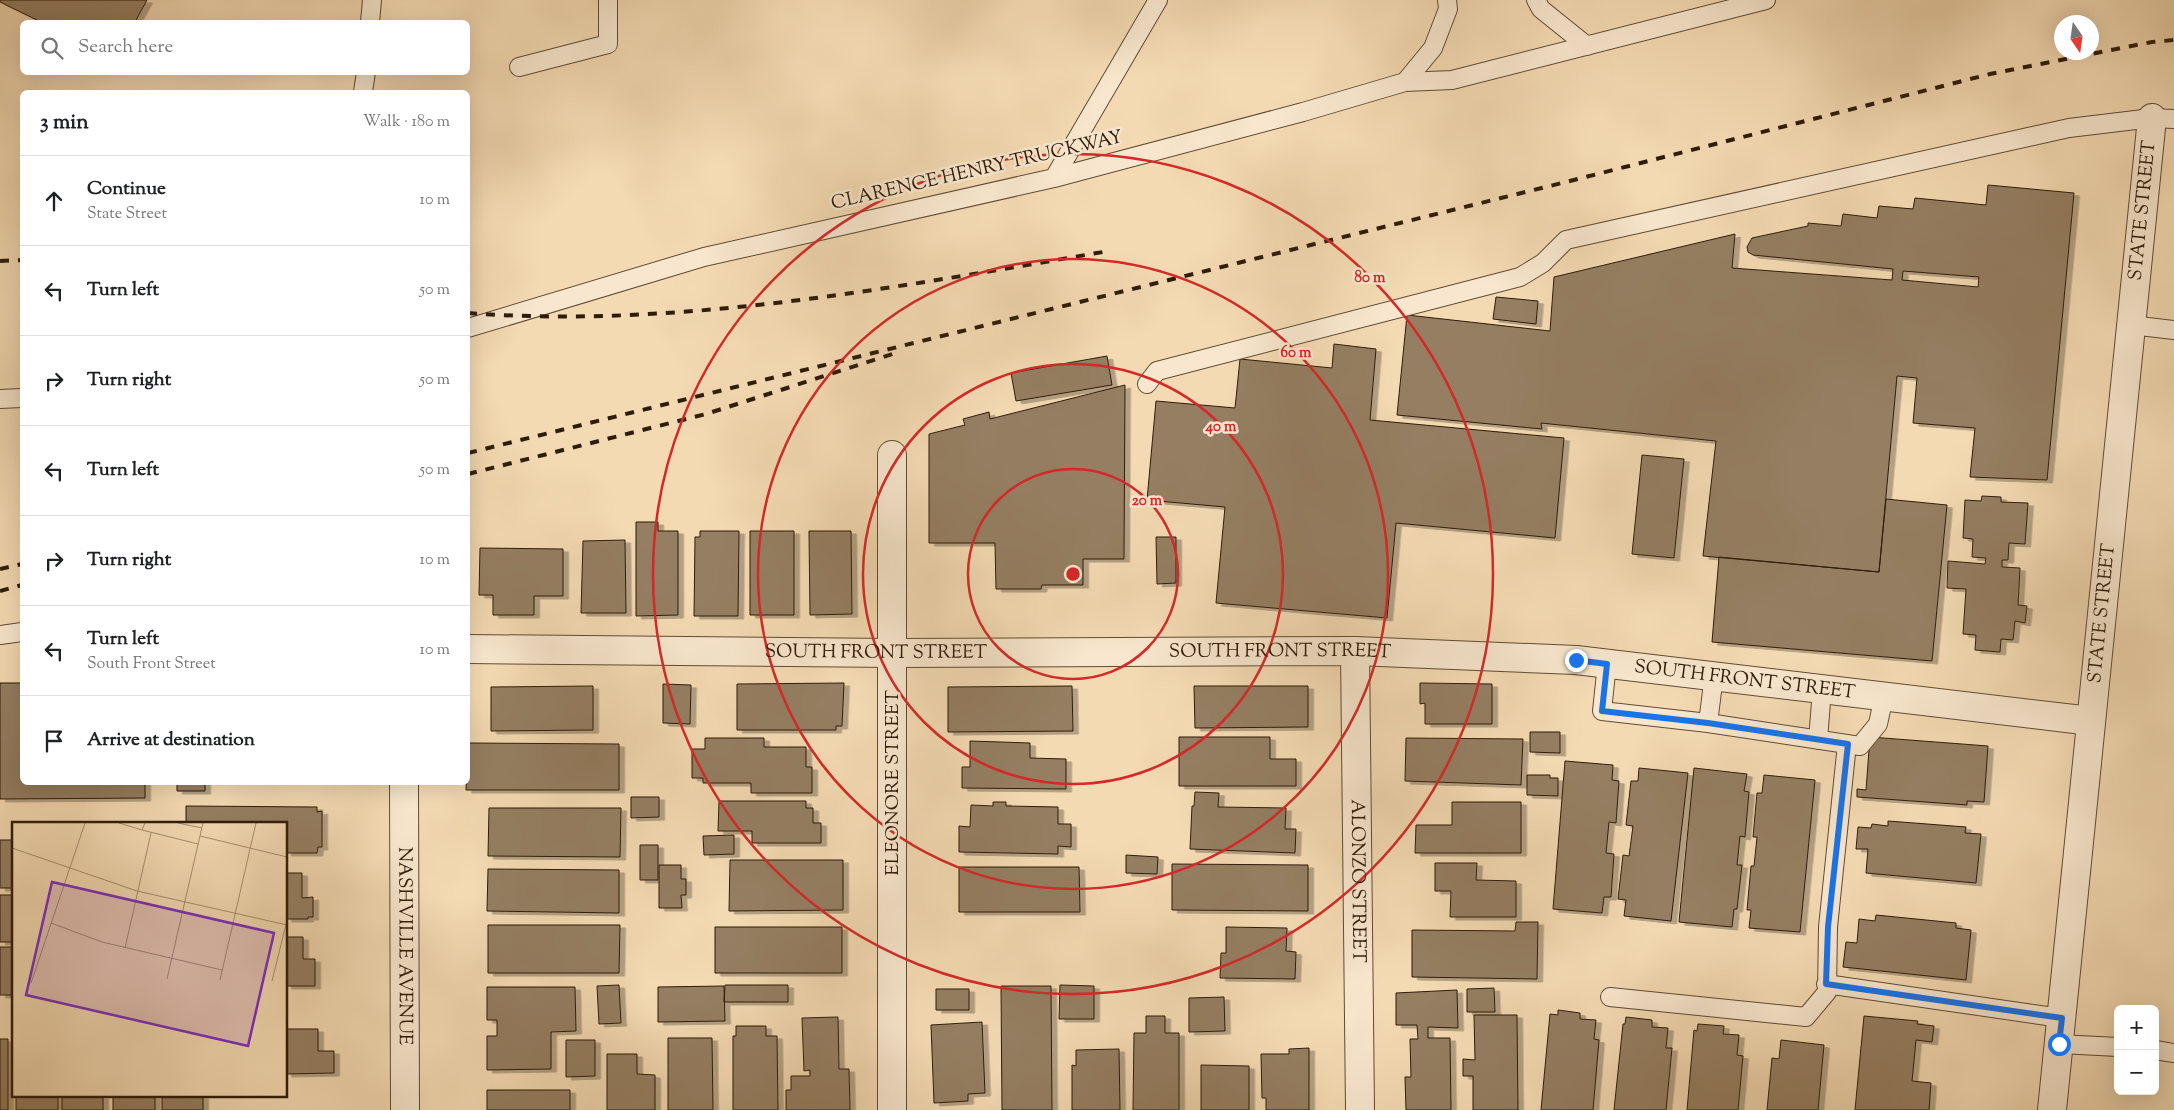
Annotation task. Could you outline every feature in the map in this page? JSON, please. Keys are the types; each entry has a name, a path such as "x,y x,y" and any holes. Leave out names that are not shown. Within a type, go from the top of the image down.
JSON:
{"street":[{"name":"STATE STREET","path":"2052,1110 2131,325 2163,119"},
{"name":"ELEONORE STREET","path":"892,456 894,653 892,1110"},
{"name":"SOUTH FRONT STREET","path":"470,649 894,653 1355,651 1576,660 2091,721"},
{"name":"ALONZO STREET","path":"1355,651 1360,1110"},
{"name":"NASHVILLE AVENUE","path":"404,785 405,1110"}],"lane":[{"path":"370,20 372,0"},
{"path":"519,67 608,44 608,0"},
{"path":"1054,178 1158,0"},
{"path":"1405,82 1432,48 1448,9 1447,0"},
{"path":"1536,0 1541,9 1587,46"},
{"name":"CLARENCE HENRY TRUCKWAY","path":"470,327 704,257 1054,178 1303,112 1405,82 1452,80 1766,0"},
{"path":"363,90 366,75"},
{"path":"1147,384 1157,371 1520,276 1543,264 1566,240 2069,128 2163,119"},
{"path":"2131,325 2174,330"},
{"path":"0,399 20,398"},
{"path":"0,635 20,632"},
{"path":"1607,664 1602,711 1708,723 1860,746 1878,724 1884,696"},
{"path":"1708,723 1714,676"},
{"path":"1818,740 1822,689"},
{"path":"1610,997 1806,1017 1827,992 1828,927 1848,744"},
{"path":"1826,984 2060,1031 2114,1046"},
{"path":"2159,1051 2174,1053"}],"building":[{"path":"0,0 147,0 136,20 37,20 0,2"},
{"path":"1988,185 2074,193 2047,480 1970,477 1975,428 1913,423 1917,378 1897,376 1879,572 1703,556 1716,441 1541,423 1542,429 1397,415 1407,315 1550,331 1554,277 1735,234 1732,268 1892,280 1893,269 1753,255 1748,252 1747,247 1752,238 1808,226 1808,223 1841,226 1843,214 1877,218 1879,206 1913,209 1915,198 1986,205","holes":["1903,271 1979,277 1978,287 1902,280"]},
{"path":"1496,297 1538,301 1536,324 1493,319"},
{"path":"1334,344 1376,349 1370,420 1564,438 1555,538 1396,523 1387,618 1216,603 1225,507 1147,500 1156,401 1235,408 1240,359 1332,368"},
{"path":"1107,356 1112,385 1016,401 1011,373"},
{"path":"1125,385 1124,559 1083,559 1083,585 1042,585 1041,589 996,589 995,543 929,543 929,434 965,425 963,419 989,412 990,419"},
{"path":"1642,455 1684,459 1674,558 1632,554"},
{"path":"1982,496 2001,497 2001,502 2028,503 2025,544 2009,543 2008,560 2002,560 2002,567 2020,568 2018,605 2027,606 2025,623 2015,621 2013,640 2001,639 2000,652 1975,650 1976,635 1963,634 1966,589 1947,588 1948,561 1985,564 1986,558 1972,557 1973,539 1963,538 1965,500 1981,501"},
{"path":"1886,499 1947,505 1932,661 1712,642 1719,557 1879,572"},
{"path":"636,522 658,522 658,531 678,531 678,615 636,616"},
{"path":"700,531 739,531 738,616 694,616 695,537 700,537"},
{"path":"750,531 794,531 794,615 750,615"},
{"path":"809,531 851,531 852,614 810,615"},
{"path":"1156,537 1176,537 1176,583 1157,584"},
{"path":"625,540 626,613 581,613 583,541"},
{"path":"480,548 563,549 563,596 534,596 534,615 493,615 493,595 479,595"},
{"path":"0,683 20,683 20,785 145,785 145,798 0,799"},
{"path":"844,683 842,726 836,726 836,730 737,730 737,684"},
{"path":"1420,683 1492,684 1492,724 1425,724 1425,703 1420,704"},
{"path":"663,684 691,685 690,724 663,723"},
{"path":"593,686 593,730 491,731 491,687"},
{"path":"1072,686 1073,731 948,732 948,687"},
{"path":"1194,686 1308,686 1308,727 1195,728"},
{"path":"1530,732 1560,732 1560,753 1530,752"},
{"path":"1179,737 1270,737 1270,759 1296,759 1296,786 1179,786"},
{"path":"1870,737 1988,746 1984,802 1967,801 1967,805 1857,797 1857,789 1866,790"},
{"path":"705,738 764,738 764,747 806,747 806,767 812,767 812,793 751,793 751,783 703,783 703,778 692,778 692,749 705,749"},
{"path":"1406,738 1523,739 1521,785 1405,781"},
{"path":"970,741 1030,743 1030,758 1066,759 1066,789 962,788 962,767 970,767"},
{"path":"470,743 619,744 619,790 466,790 466,785 470,785"},
{"path":"1565,761 1613,765 1612,780 1619,781 1616,823 1609,822 1606,853 1614,854 1611,897 1604,897 1602,913 1553,909"},
{"path":"1639,768 1688,773 1671,921 1624,916 1626,900 1618,899 1623,855 1629,856 1633,826 1626,825 1631,781 1638,781"},
{"path":"1694,768 1747,774 1744,791 1749,792 1745,837 1740,836 1737,865 1742,865 1737,909 1734,909 1732,927 1679,922"},
{"path":"1527,775 1550,775 1550,778 1558,778 1558,796 1527,795"},
{"path":"1764,775 1815,780 1800,932 1749,928 1751,910 1747,910 1751,866 1754,866 1757,837 1753,837 1757,793 1762,793"},
{"path":"177,785 205,785 205,791 177,791"},
{"path":"1195,792 1219,793 1218,807 1286,808 1285,829 1296,829 1295,853 1190,849 1192,806 1194,806"},
{"path":"631,797 659,797 659,817 631,818"},
{"path":"719,801 806,801 806,808 813,808 813,823 821,823 821,843 752,843 752,831 718,831"},
{"path":"993,802 1006,802 1006,806 1058,807 1058,824 1071,824 1071,847 1058,846 1058,854 959,852 959,826 970,827 971,805 993,806"},
{"path":"1452,802 1521,802 1521,853 1415,853 1416,825 1452,825"},
{"path":"186,806 317,807 317,812 322,811 322,847 318,847 317,853 288,853 288,822 186,822"},
{"path":"489,808 621,808 620,857 488,856"},
{"path":"1888,821 1966,827 1965,833 1981,834 1976,883 1866,873 1868,849 1856,849 1858,827 1871,828 1872,824 1888,826"},
{"path":"734,835 734,854 704,855 703,836"},
{"path":"0,840 12,840 12,888 0,888"},
{"path":"640,845 658,845 658,880 640,880"},
{"path":"1126,855 1158,857 1157,874 1126,873"},
{"path":"730,860 843,860 843,910 729,911"},
{"path":"1435,863 1477,863 1476,880 1516,881 1516,917 1450,917 1451,891 1435,891"},
{"path":"1172,864 1308,865 1308,911 1172,910"},
{"path":"659,865 681,865 681,879 686,879 686,895 681,895 682,908 659,908"},
{"path":"959,867 1079,867 1080,912 959,912"},
{"path":"488,869 619,870 619,913 487,911"},
{"path":"288,873 302,873 302,898 313,897 313,917 308,917 308,919 288,919"},
{"path":"0,895 12,895 12,942 0,942"},
{"path":"1876,915 1956,923 1956,928 1971,930 1966,980 1843,967 1846,942 1857,943 1859,919 1875,921"},
{"path":"1516,922 1538,922 1537,979 1412,977 1412,930 1515,931"},
{"path":"488,925 620,925 619,973 488,973"},
{"path":"715,927 842,927 842,973 715,973"},
{"path":"1226,927 1287,928 1286,951 1296,952 1295,979 1220,978 1221,953 1226,953"},
{"path":"288,937 303,937 303,959 315,959 315,986 288,986"},
{"path":"0,947 12,947 12,995 0,995"},
{"path":"619,985 621,1023 599,1024 597,986"},
{"path":"725,985 788,985 788,1002 724,1002"},
{"path":"1060,985 1094,986 1094,1019 1059,1019"},
{"path":"724,986 725,1021 658,1022 658,987"},
{"path":"1001,986 1051,986 1052,1110 1002,1110"},
{"path":"487,987 575,987 576,1031 551,1032 551,1069 487,1070 487,1036 497,1036 497,1020 487,1020"},
{"path":"1494,988 1495,1012 1467,1012 1467,989"},
{"path":"936,989 969,989 969,1010 936,1010"},
{"path":"1457,990 1458,1028 1428,1027 1428,1038 1450,1038 1451,1110 1406,1110 1405,1077 1411,1077 1410,1039 1418,1039 1417,1025 1396,1025 1396,993"},
{"path":"1224,997 1225,1031 1189,1032 1189,998"},
{"path":"1558,1010 1580,1013 1580,1019 1596,1020 1594,1039 1599,1040 1593,1110 1541,1110 1550,1014 1558,1015"},
{"path":"1474,1015 1517,1015 1518,1110 1473,1110 1473,1076 1463,1076 1463,1059 1475,1060"},
{"path":"1146,1016 1165,1016 1165,1033 1179,1033 1179,1110 1133,1110 1134,1033 1146,1033"},
{"path":"1864,1016 1918,1021 1917,1024 1934,1026 1932,1042 1916,1040 1912,1081 1931,1083 1929,1110 1855,1110"},
{"path":"838,1017 839,1069 849,1069 850,1110 786,1110 786,1090 791,1090 791,1076 810,1076 810,1070 804,1071 802,1018"},
{"path":"1626,1017 1652,1020 1652,1027 1668,1028 1666,1048 1672,1048 1666,1110 1614,1110 1623,1024 1625,1024"},
{"path":"982,1022 985,1093 968,1094 968,1101 934,1103 931,1025"},
{"path":"1698,1024 1724,1026 1723,1034 1739,1035 1737,1055 1743,1056 1738,1110 1687,1110 1694,1030 1697,1031"},
{"path":"736,1026 766,1026 766,1036 777,1036 778,1110 733,1110 733,1036 736,1036"},
{"path":"288,1029 318,1029 318,1051 334,1051 334,1073 288,1074"},
{"path":"668,1038 712,1038 713,1110 668,1110"},
{"path":"0,1039 8,1039 8,1110 0,1110"},
{"path":"566,1040 595,1040 595,1076 566,1077"},
{"path":"1781,1040 1824,1045 1818,1110 1767,1110 1772,1058 1779,1059"},
{"path":"1309,1048 1309,1110 1266,1110 1266,1098 1262,1098 1261,1054 1289,1054 1289,1049"},
{"path":"1119,1049 1120,1110 1072,1110 1072,1065 1076,1066 1076,1050"},
{"path":"607,1054 637,1054 637,1074 655,1075 655,1110 607,1110"},
{"path":"1201,1065 1249,1066 1249,1110 1201,1110"},
{"path":"487,1090 570,1090 570,1110 487,1110"},
{"path":"16,1098 58,1098 58,1110 16,1110"},
{"path":"62,1098 103,1098 103,1110 62,1110"},
{"path":"113,1098 155,1098 155,1110 113,1110"},
{"path":"162,1098 203,1098 203,1110 162,1110"}],"railway":[{"path":"470,453 1566,182 1990,74 2152,42 2174,40"},
{"path":"470,313 547,316 627,315 707,310 787,302 866,291 1103,252"},
{"path":"0,261 20,260"},
{"path":"470,473 706,414 899,352"},
{"path":"0,569 20,564"},
{"path":"0,591 20,586"}],"route":[{"path":"1576,660 1607,664 1602,711 1708,723 1848,744 1828,927 1826,984 2062,1018 2059,1044"}]}
